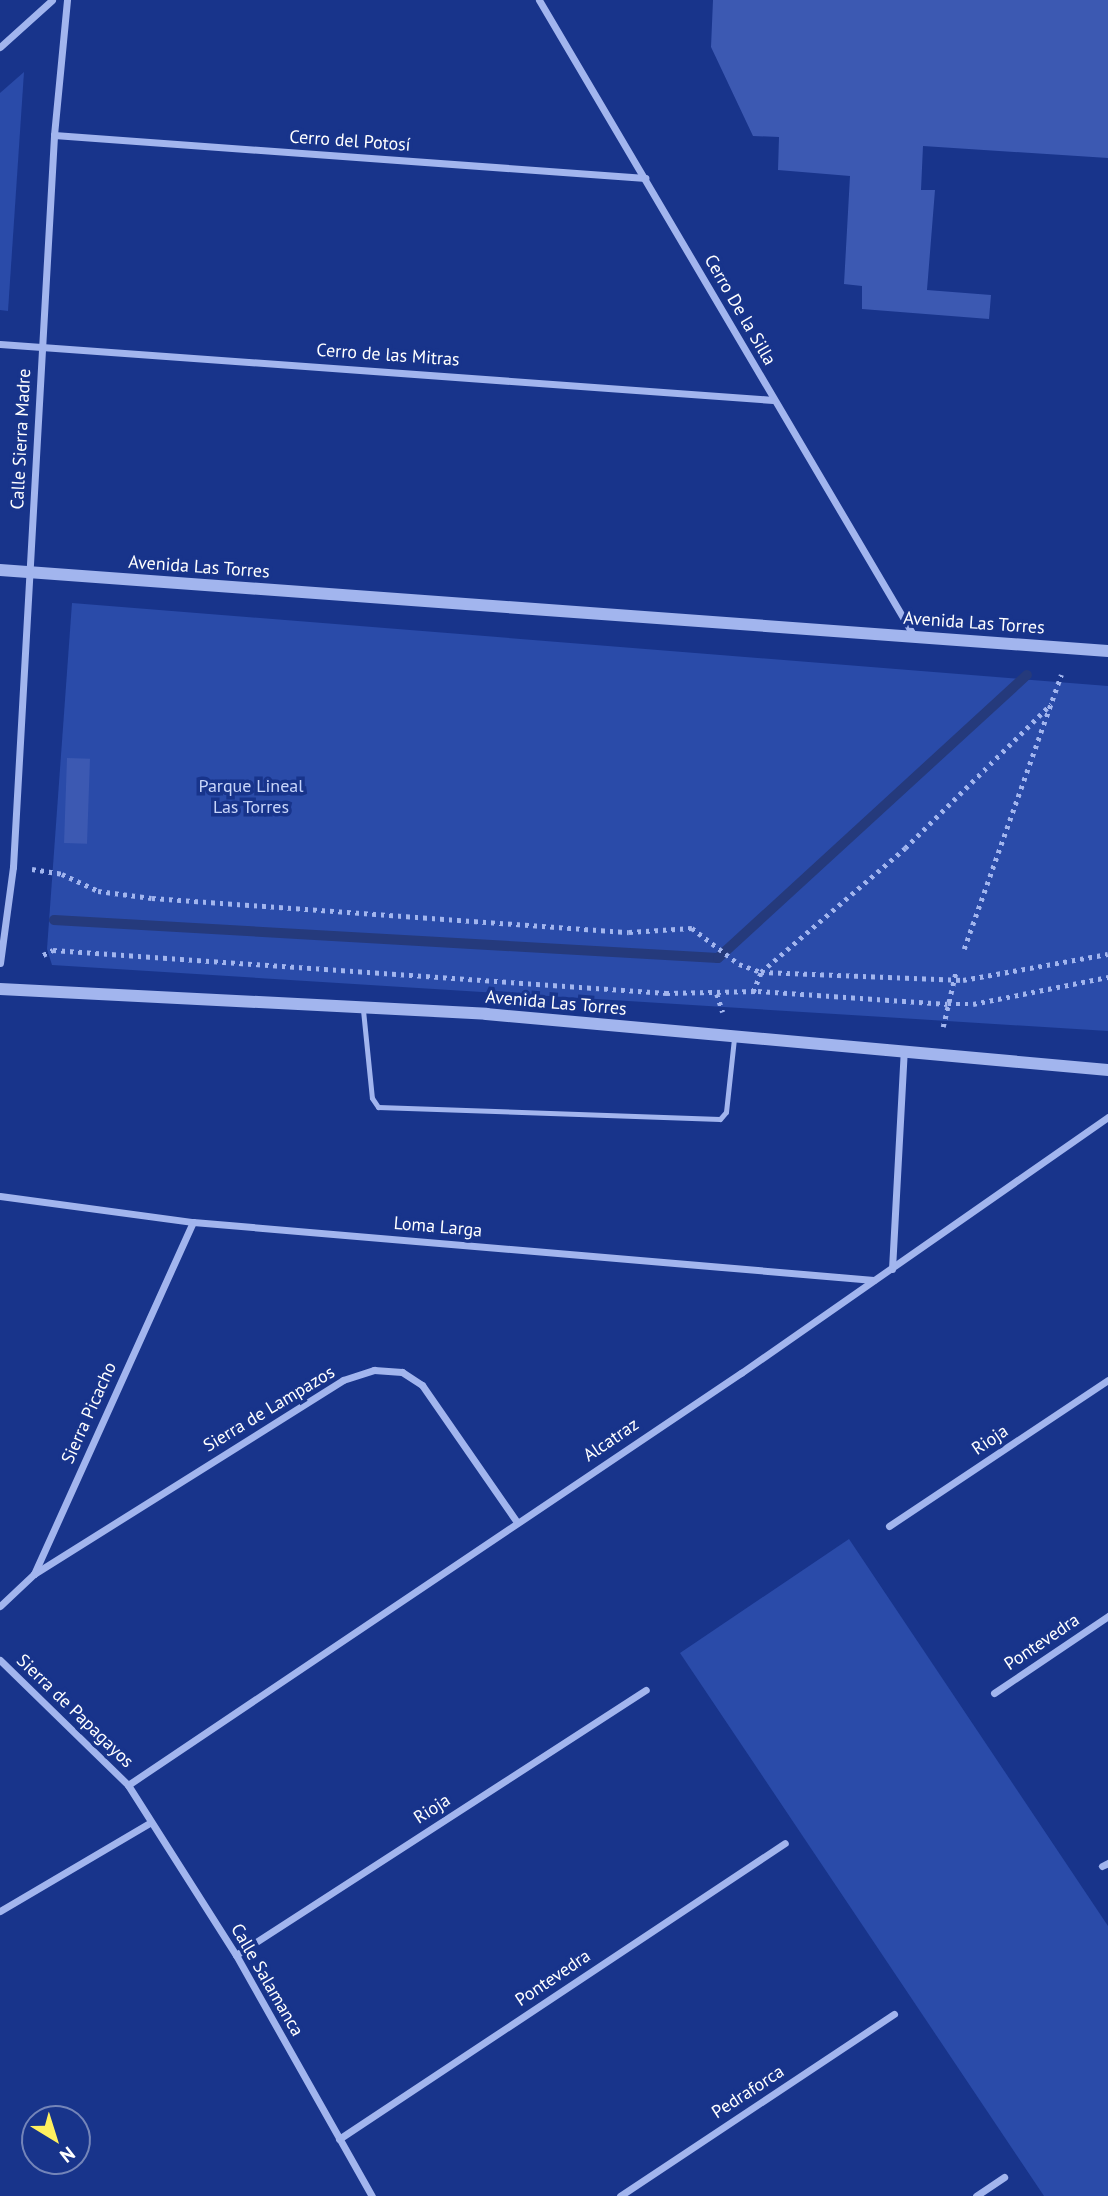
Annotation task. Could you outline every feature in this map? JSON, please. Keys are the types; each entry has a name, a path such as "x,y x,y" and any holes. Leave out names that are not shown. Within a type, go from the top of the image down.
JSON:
{"street":[{"path":"0,47 52,0"},
{"name":"Calle Sierra Madre","path":"0,962 13,867 54,135 67,0"},
{"name":"Cerro De la Silla","path":"539,0 914,636"},
{"name":"Cerro del Potosí","path":"54,135 645,178"},
{"name":"Cerro de las Mitras","path":"0,344 773,400"},
{"name":"Avenida Las Torres","path":"0,570 1108,651"},
{"name":"Avenida Las Torres","path":"0,989 363,1008 735,1035 1108,1070"},
{"path":"892,1269 904,1049"},
{"name":"Alcatraz","path":"128,1785 892,1269 1108,1116"},
{"name":"Loma Larga","path":"0,1196 193,1222 875,1280"},
{"name":"Sierra Picacho","path":"0,1606 34,1574 193,1222"},
{"name":"Sierra de Lampazos","path":"34,1574 343,1380 374,1370 402,1372 422,1385 517,1522"},
{"name":"Rioja","path":"889,1526 1108,1380"},
{"name":"Pontevedra","path":"994,1693 1108,1616"},
{"name":"Sierra de Papagayos","path":"0,1660 128,1785"},
{"name":"Rioja","path":"236,1955 646,1690"},
{"name":"Calle Salamanca","path":"128,1785 236,1955 372,2196"},
{"path":"0,1911 151,1822"},
{"name":"Pontevedra","path":"340,2138 785,1843"},
{"name":"Pedraforca","path":"620,2196 894,2014"},
{"path":"976,2196 1004,2177"}],"lane":[{"path":"363,1008 372,1098 379,1107 720,1119 726,1112 735,1035"}],"path":[{"path":"964,949 1061,675"},
{"path":"753,992 761,972 905,848 1051,704"},
{"path":"48,870 114,894 629,932 692,928 720,946 739,964 761,972 954,980 1108,954"},
{"path":"43,955 62,951 718,994 753,992 948,1004 973,1004 1108,976"},
{"path":"943,1027 956,971"},
{"path":"718,994 723,1012"}],"green space":[{"path":"24,72 8,311 0,310 0,93"},
{"name":"Parque Lineal Las Torres","path":"72,603 1108,686 1108,1031 52,965 47,949"},
{"path":"849,1539 1108,1926 1108,2196 1044,2196 680,1653"}],"building":[{"path":"713,0 1108,0 1108,158 923,146 921,190 935,190 927,290 991,295 989,319 862,309 862,286 844,284 850,176 778,170 779,137 753,136 711,47"},
{"path":"67,758 90,759 87,844 64,843"}],"waterway":[{"path":"54,920 718,958 1027,675"}]}
